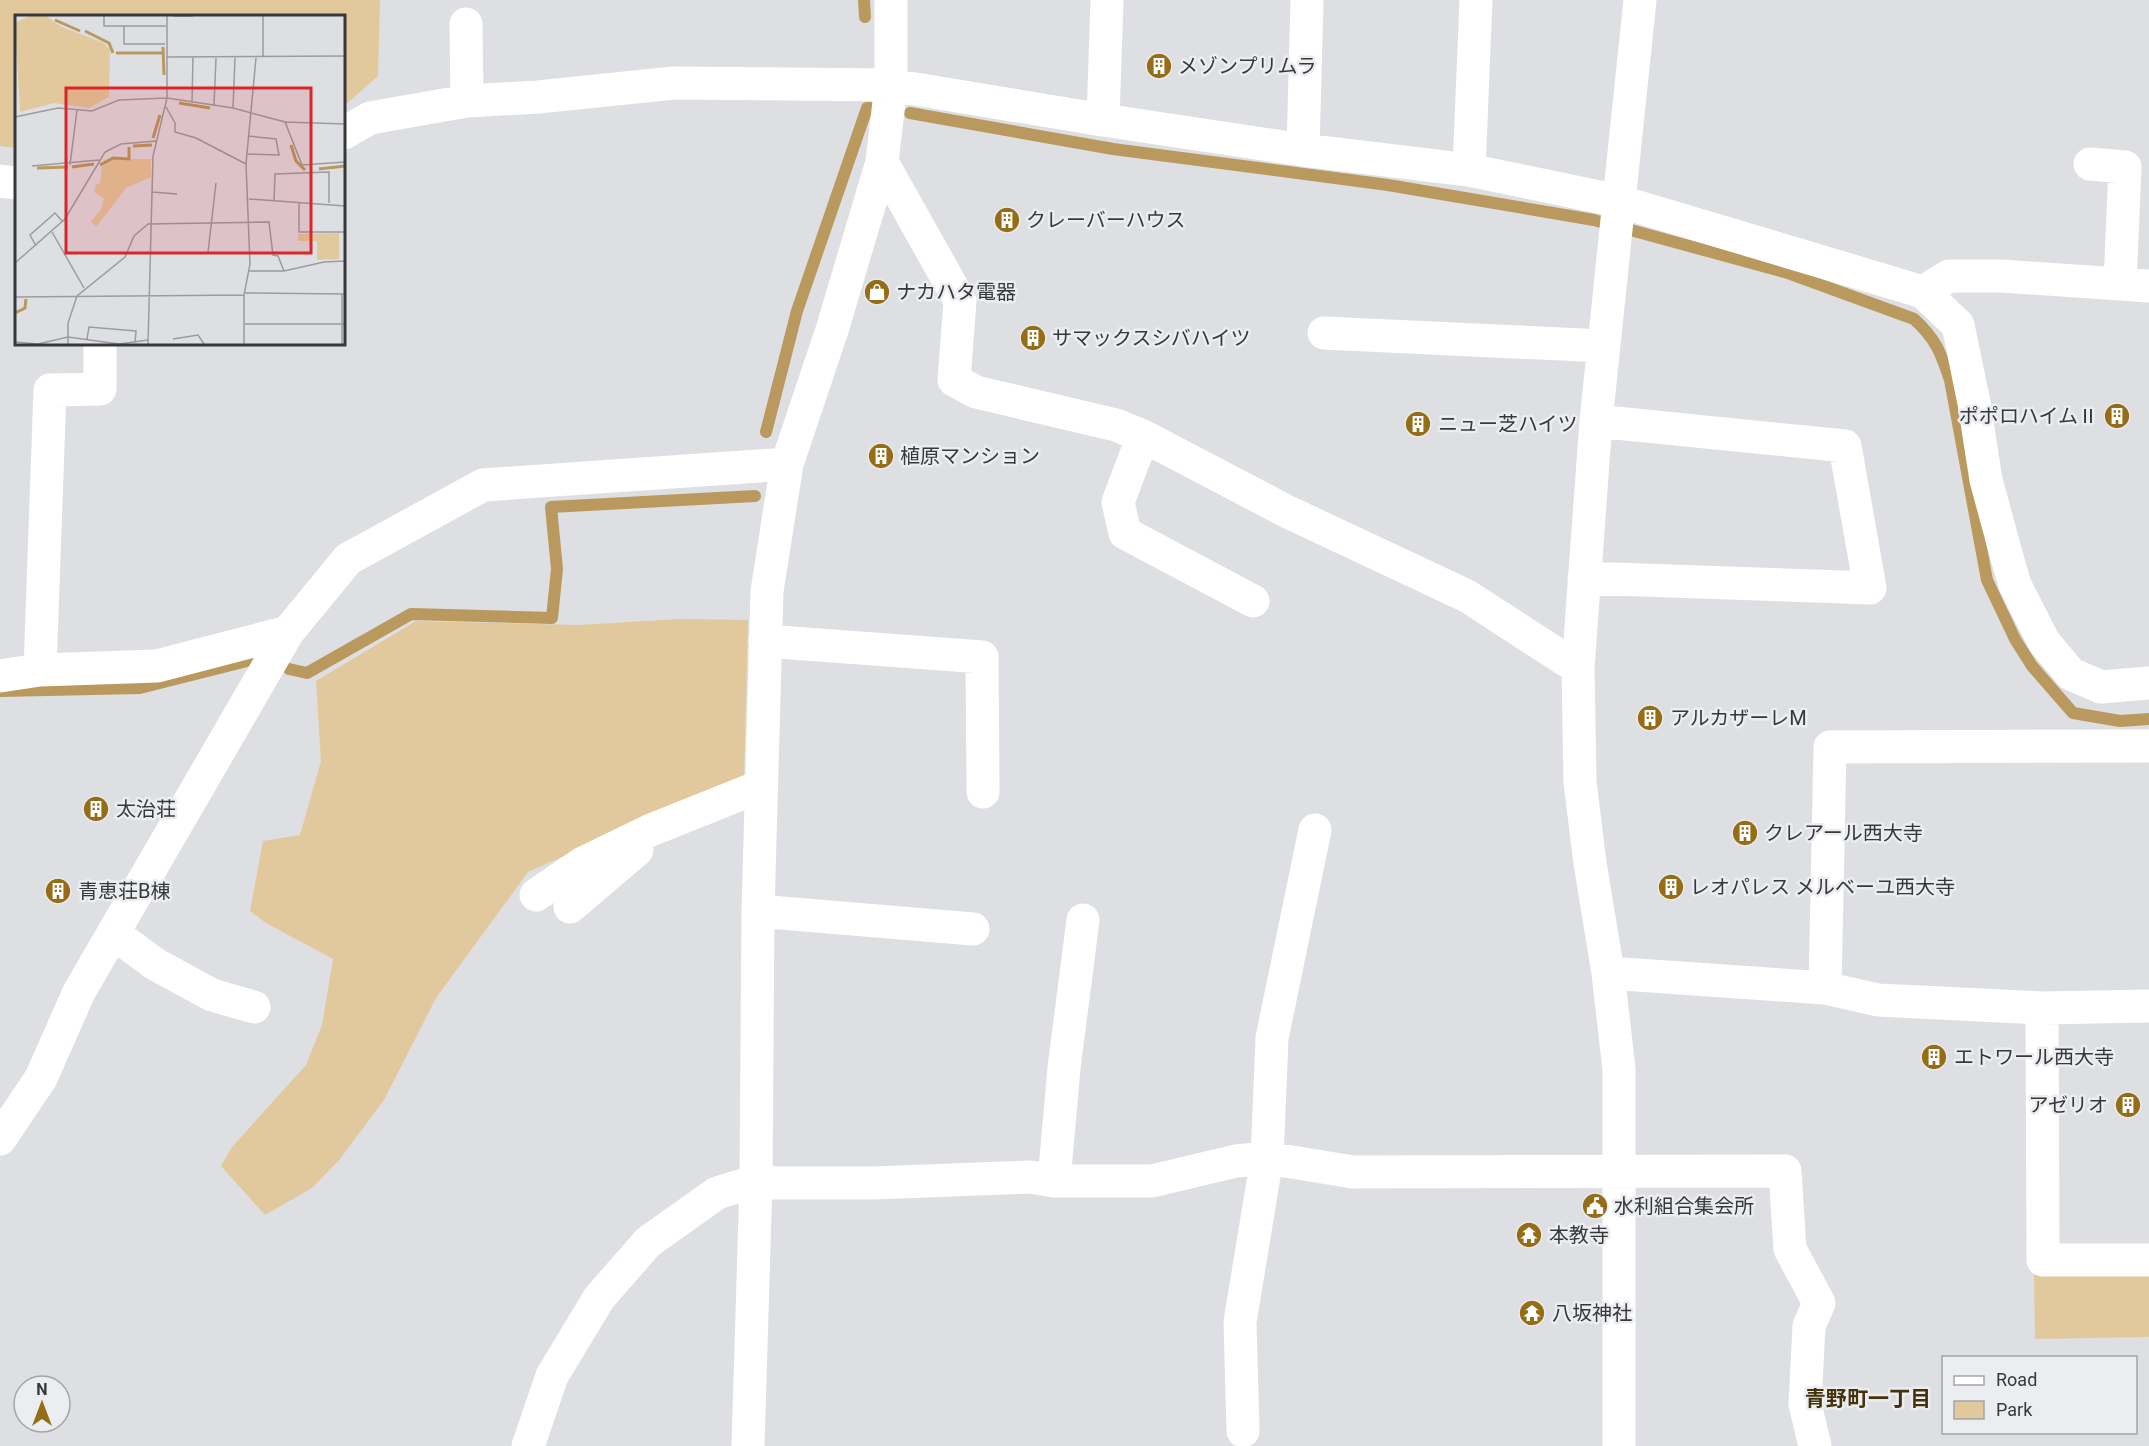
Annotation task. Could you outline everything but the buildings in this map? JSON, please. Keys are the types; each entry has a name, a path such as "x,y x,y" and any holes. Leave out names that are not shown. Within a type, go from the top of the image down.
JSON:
{"street":[{"path":"748,1446 756,1181 758,911 767,591 787,464 832,330 882,162 891,84 891,0"},
{"path":"1103,120 1107,0"},
{"path":"1303,150 1307,0"},
{"path":"1469,170 1476,0"},
{"path":"1619,1446 1619,1069 1581,782 1578,668 1596,421 1640,0"},
{"path":"466,24 467,100"},
{"path":"345,132 370,118 467,100 538,97 674,83 891,84 1103,120 1303,150 1469,170 1618,201 1923,292 1958,325 1974,403 1986,480 1999,530 2015,585 2043,642 2071,674 2101,687 2149,683"},
{"path":"882,162 960,301 954,380 976,392 1116,425 1143,436 1288,512 1467,596 1578,668"},
{"path":"1923,292 1949,276 2002,276 2135,285 2125,167 2090,164"},
{"path":"0,181 15,183"},
{"path":"1324,333 1604,346"},
{"path":"40,670 51,390 100,389 100,345"},
{"path":"1584,578 1870,588 1845,446 1596,421"},
{"path":"1143,436 1118,502 1125,533 1252,602"},
{"path":"0,1139 42,1078 79,992 288,632 348,559 483,485 787,464"},
{"path":"0,675 40,670 157,666 288,632"},
{"path":"765,641 982,657 983,792"},
{"path":"1825,988 1830,747 2149,746"},
{"path":"536,895 583,863 659,827 761,786"},
{"path":"570,907 638,850 659,827"},
{"path":"1243,1431 1240,1322 1267,1158 1272,1038 1315,830"},
{"path":"758,911 973,929"},
{"path":"1054,1181 1064,1068 1083,920"},
{"path":"113,933 155,964 212,995 254,1007"},
{"path":"1608,973 1825,988 1878,1000 2042,1008 2149,1006"},
{"path":"2042,1008 2043,1260 2149,1260"},
{"path":"528,1446 552,1376 599,1298 648,1242 717,1193 756,1181 873,1183 1030,1177 1054,1181 1152,1181 1236,1161 1267,1158 1353,1172 1785,1171 1790,1249 1819,1302 1809,1326 1805,1404 1815,1446"}],"green space":[{"path":"0,0 380,0 378,76 345,105 345,15 15,15 15,148 0,146"},
{"path":"680,619 748,620 744,777 528,872 436,998 384,1100 340,1159 312,1188 265,1215 221,1166 232,1147 306,1065 322,1025 333,959 266,923 250,911 263,841 300,835 321,761 316,681 416,621 577,625"},
{"path":"2149,1273 2149,1337 2035,1339 2034,1275"}],"waterway":[{"path":"864,0 865,17"},
{"path":"766,432 797,311 867,108 871,108"},
{"path":"910,113 1113,149 1388,185 1594,220 1788,273 1914,319 1928,333 1937,347 1950,380 1987,580 2015,639 2032,666 2073,713 2120,721 2149,719"},
{"path":"289,669 307,673 411,614 552,618 557,569 551,507 755,496"},
{"path":"1,691 140,688 251,660"}],"place":[{"name":"メゾンプリムラ","path":"1159,66"},
{"name":"クレーバーハウス","path":"1007,220"},
{"name":"ナカハタ電器","path":"877,292"},
{"name":"サマックスシバハイツ","path":"1033,338"},
{"name":"ポポロハイムⅡ","path":"2117,416"},
{"name":"ニュー芝ハイツ","path":"1418,424"},
{"name":"植原マンション","path":"881,456"},
{"name":"アルカザーレM","path":"1650,718"},
{"name":"太治荘","path":"96,809"},
{"name":"クレアール西大寺","path":"1745,833"},
{"name":"レオパレス メルベーユ西大寺","path":"1671,887"},
{"name":"青恵荘B棟","path":"58,891"},
{"name":"エトワール西大寺","path":"1934,1057"},
{"name":"アゼリオ","path":"2128,1105"},
{"name":"水利組合集会所","path":"1595,1206"},
{"name":"本教寺","path":"1529,1235"},
{"name":"八坂神社","path":"1532,1313"}],"district":[{"name":"青野町一丁目","path":"1868,1399"}]}
